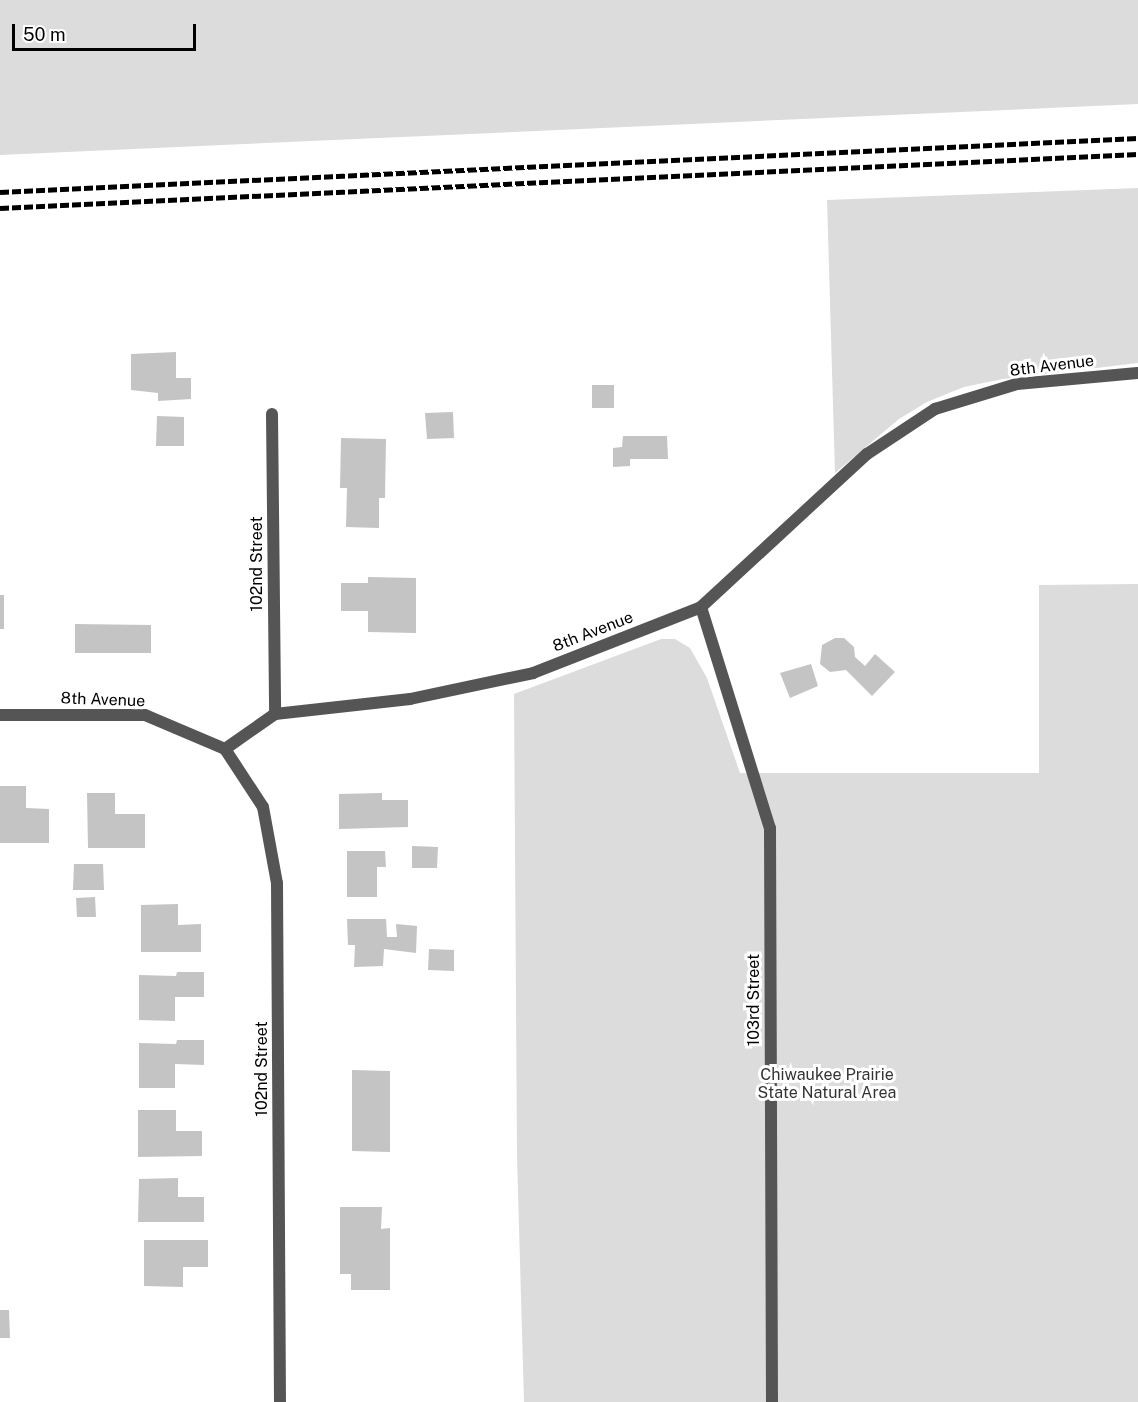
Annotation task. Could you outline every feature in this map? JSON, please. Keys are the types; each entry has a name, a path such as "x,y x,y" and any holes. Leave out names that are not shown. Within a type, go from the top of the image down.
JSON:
{"street":[{"name":"8th Avenue","path":"0,715 145,715 225,749 274,714 410,699 533,673 701,607 867,454 934,409 1017,384 1138,373"},
{"name":"102nd Street","path":"272,414 274,714"},
{"name":"103rd Street","path":"701,607 770,828 772,1402"},
{"name":"102nd Street","path":"225,749 264,807 277,883 280,1402"}],"green space":[{"path":"0,0 1138,0 1138,104 0,155"},
{"path":"1138,188 1138,363 1003,379 964,387 927,402 899,419 835,473 827,200"},
{"name":"Chiwaukee Prairie State Natural Area","path":"1138,584 1138,1402 524,1402 517,1157 514,694 661,639 675,639 690,648 707,678 740,773 1039,773 1039,585"}],"building":[{"path":"176,352 176,378 191,378 191,399 158,401 158,393 131,390 131,354"},
{"path":"592,385 614,385 614,408 592,408"},
{"path":"453,412 454,438 427,439 425,413"},
{"path":"157,416 184,417 184,446 156,446"},
{"path":"623,436 667,436 668,459 630,459 630,466 613,467 613,448 622,447"},
{"path":"341,438 386,439 385,498 379,498 379,528 346,527 347,488 340,488"},
{"path":"368,577 416,578 416,633 368,632 368,611 341,611 341,583 368,583"},
{"path":"0,595 4,595 4,629 0,629"},
{"path":"75,624 151,625 151,653 75,653"},
{"path":"835,638 844,638 854,647 855,657 865,666 875,654 895,672 872,696 846,670 830,672 820,664 822,645"},
{"path":"811,664 818,686 790,698 780,673"},
{"path":"0,786 26,786 26,808 49,809 49,843 0,843"},
{"path":"87,793 115,793 115,814 145,814 145,848 88,848"},
{"path":"382,793 382,800 408,800 408,827 339,829 339,794"},
{"path":"412,846 438,847 437,868 412,868"},
{"path":"347,851 385,851 386,867 377,867 377,897 347,897"},
{"path":"74,864 103,864 104,890 73,890"},
{"path":"95,897 96,917 77,917 76,898"},
{"path":"178,904 178,925 201,924 201,952 141,952 141,905"},
{"path":"347,919 386,919 387,937 397,937 396,924 417,926 416,953 384,949 383,966 354,967 355,945 348,945"},
{"path":"429,949 454,950 454,971 428,970"},
{"path":"177,972 204,972 204,997 175,997 175,1021 139,1020 139,975 176,976"},
{"path":"177,1040 204,1040 204,1065 175,1064 175,1088 139,1088 139,1043 176,1044"},
{"path":"352,1070 390,1071 390,1152 352,1151"},
{"path":"138,1110 176,1110 176,1131 202,1131 202,1156 138,1157"},
{"path":"178,1178 178,1197 204,1197 204,1222 138,1222 139,1179"},
{"path":"340,1207 382,1207 381,1229 390,1228 390,1290 351,1290 351,1274 340,1274"},
{"path":"144,1240 208,1240 208,1267 183,1267 183,1287 144,1286"},
{"path":"0,1310 9,1310 10,1338 0,1338"}],"railway":[{"path":"0,192 1138,138"},
{"path":"0,208 1138,154"}]}
